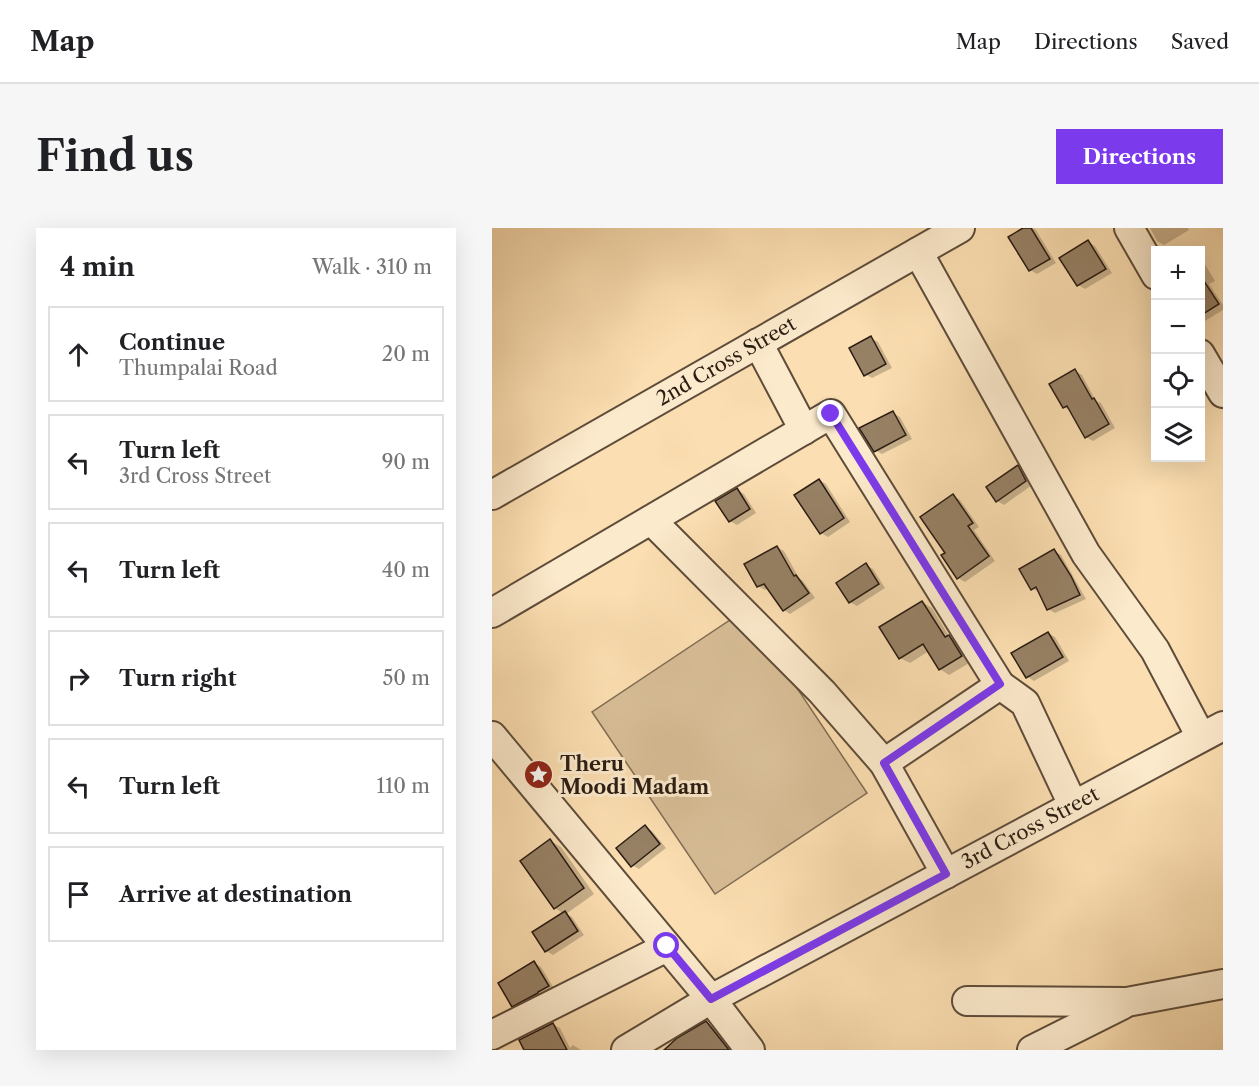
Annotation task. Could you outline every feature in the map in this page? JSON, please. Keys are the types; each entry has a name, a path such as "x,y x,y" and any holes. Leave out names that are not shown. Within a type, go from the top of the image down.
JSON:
{"street":[{"name":"2nd Cross Street","path":"492,495 758,343 928,241 960,228"},
{"path":"1129,228 1151,268"},
{"path":"928,241 1086,554 1212,731"},
{"path":"758,343 804,430"},
{"path":"1205,362 1223,393"},
{"path":"492,613 831,414 1000,684 1025,703 1073,805"},
{"path":"651,520 822,692 884,763 946,874"},
{"path":"884,763 1000,684"},
{"name":"3rd Cross Street","path":"626,1050 711,999 1212,731"},
{"path":"497,752 667,946 750,1050"},
{"path":"492,1035 667,946"},
{"path":"967,1000 1127,1002 1223,984"},
{"path":"1032,1050 1127,1002"}],"shaded area":[{"path":"745,610 867,793 715,894 592,712"}],"building":[{"path":"1023,228 1031,228 1050,259 1029,271 1008,237"},
{"path":"1088,240 1106,269 1077,286 1059,258"},
{"path":"1205,283 1219,304 1205,313"},
{"path":"871,336 886,364 864,376 849,348"},
{"path":"1075,369 1109,424 1085,438 1067,406 1063,408 1049,384"},
{"path":"893,411 906,435 874,452 859,428"},
{"path":"1018,465 1026,481 996,502 986,487"},
{"path":"819,479 844,518 820,534 794,495"},
{"path":"737,488 750,509 729,522 715,501"},
{"path":"953,494 973,523 968,526 989,556 957,579 941,555 945,553 920,517"},
{"path":"777,546 794,576 796,575 809,593 783,611 764,584 757,587 744,564"},
{"path":"1054,549 1080,595 1047,610 1036,587 1031,590 1019,569"},
{"path":"866,563 879,584 849,603 836,583"},
{"path":"922,601 945,637 949,635 962,656 939,670 923,644 899,659 879,627"},
{"path":"1048,632 1063,657 1026,678 1011,653"},
{"path":"645,825 660,844 631,867 616,848"},
{"path":"550,839 584,888 554,909 520,861"},
{"path":"565,911 578,931 545,952 532,932"},
{"path":"534,961 549,986 512,1007 498,983"},
{"path":"706,1021 729,1050 664,1050 677,1038"},
{"path":"553,1023 567,1050 524,1050 519,1040"}],"place":[{"name":"Theru Moodi Madam","path":"539,775"}],"route":[{"path":"667,946 711,999 946,874 884,763 1000,684 831,414"}]}
